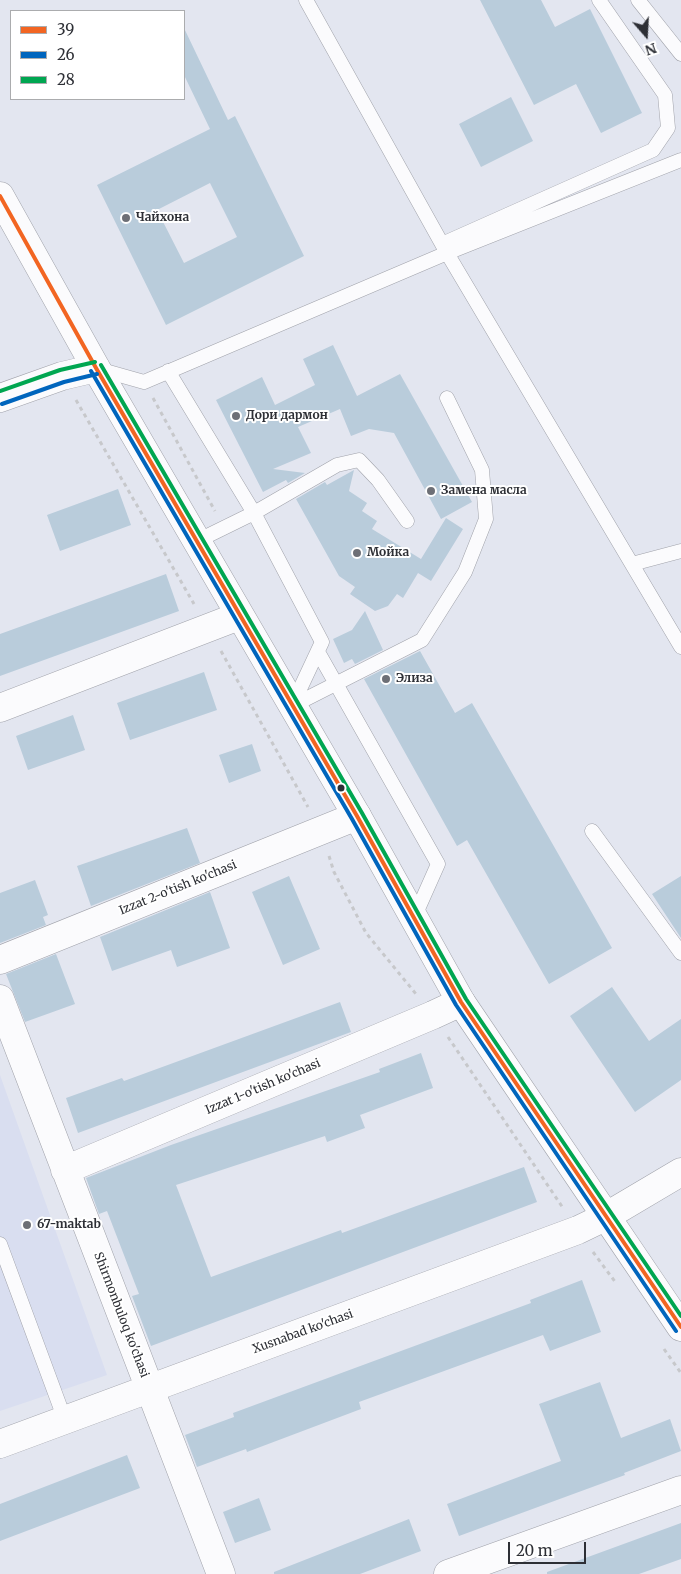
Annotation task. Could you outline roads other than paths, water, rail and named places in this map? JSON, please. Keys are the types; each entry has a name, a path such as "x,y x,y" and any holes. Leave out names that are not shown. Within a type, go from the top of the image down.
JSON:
{"street":[{"path":"0,196 96,368 357,816 460,1002 681,1327"},
{"path":"0,398 62,376 96,368"},
{"path":"0,708 239,616"},
{"name":"Izzat 2-o'tish ko'chasi","path":"0,960 357,816"},
{"name":"Shirmonbuloq ko'chasi","path":"0,999 221,1574"},
{"name":"Izzat 1-o'tish ko'chasi","path":"65,1170 460,1002"},
{"name":"Xusnabad ko'chasi","path":"0,1444 578,1230 605,1217 681,1172"},
{"path":"448,1574 681,1490"}],"lane":[{"path":"306,0 444,248 681,647"},
{"path":"96,368 144,382 444,248 654,150 668,128 665,95 599,0"},
{"path":"638,0 681,54"},
{"path":"444,248 681,160"},
{"path":"168,371 254,512 322,642 292,706"},
{"path":"292,706 422,640 465,572 486,519 482,470 447,398"},
{"path":"197,541 254,512 336,465 359,460 378,480 407,521"},
{"path":"632,564 681,550"},
{"path":"318,652 438,864 414,918"},
{"path":"592,831 681,953"},
{"path":"0,1244 65,1420"}],"place":[{"name":"Чайхона","path":"126,218"},
{"name":"Дори дармон","path":"236,416"},
{"name":"Замена масла","path":"431,491"},
{"name":"Мойка","path":"357,553"},
{"name":"Элиза","path":"386,679"},
{"name":"67-maktab","path":"27,1225"}]}
